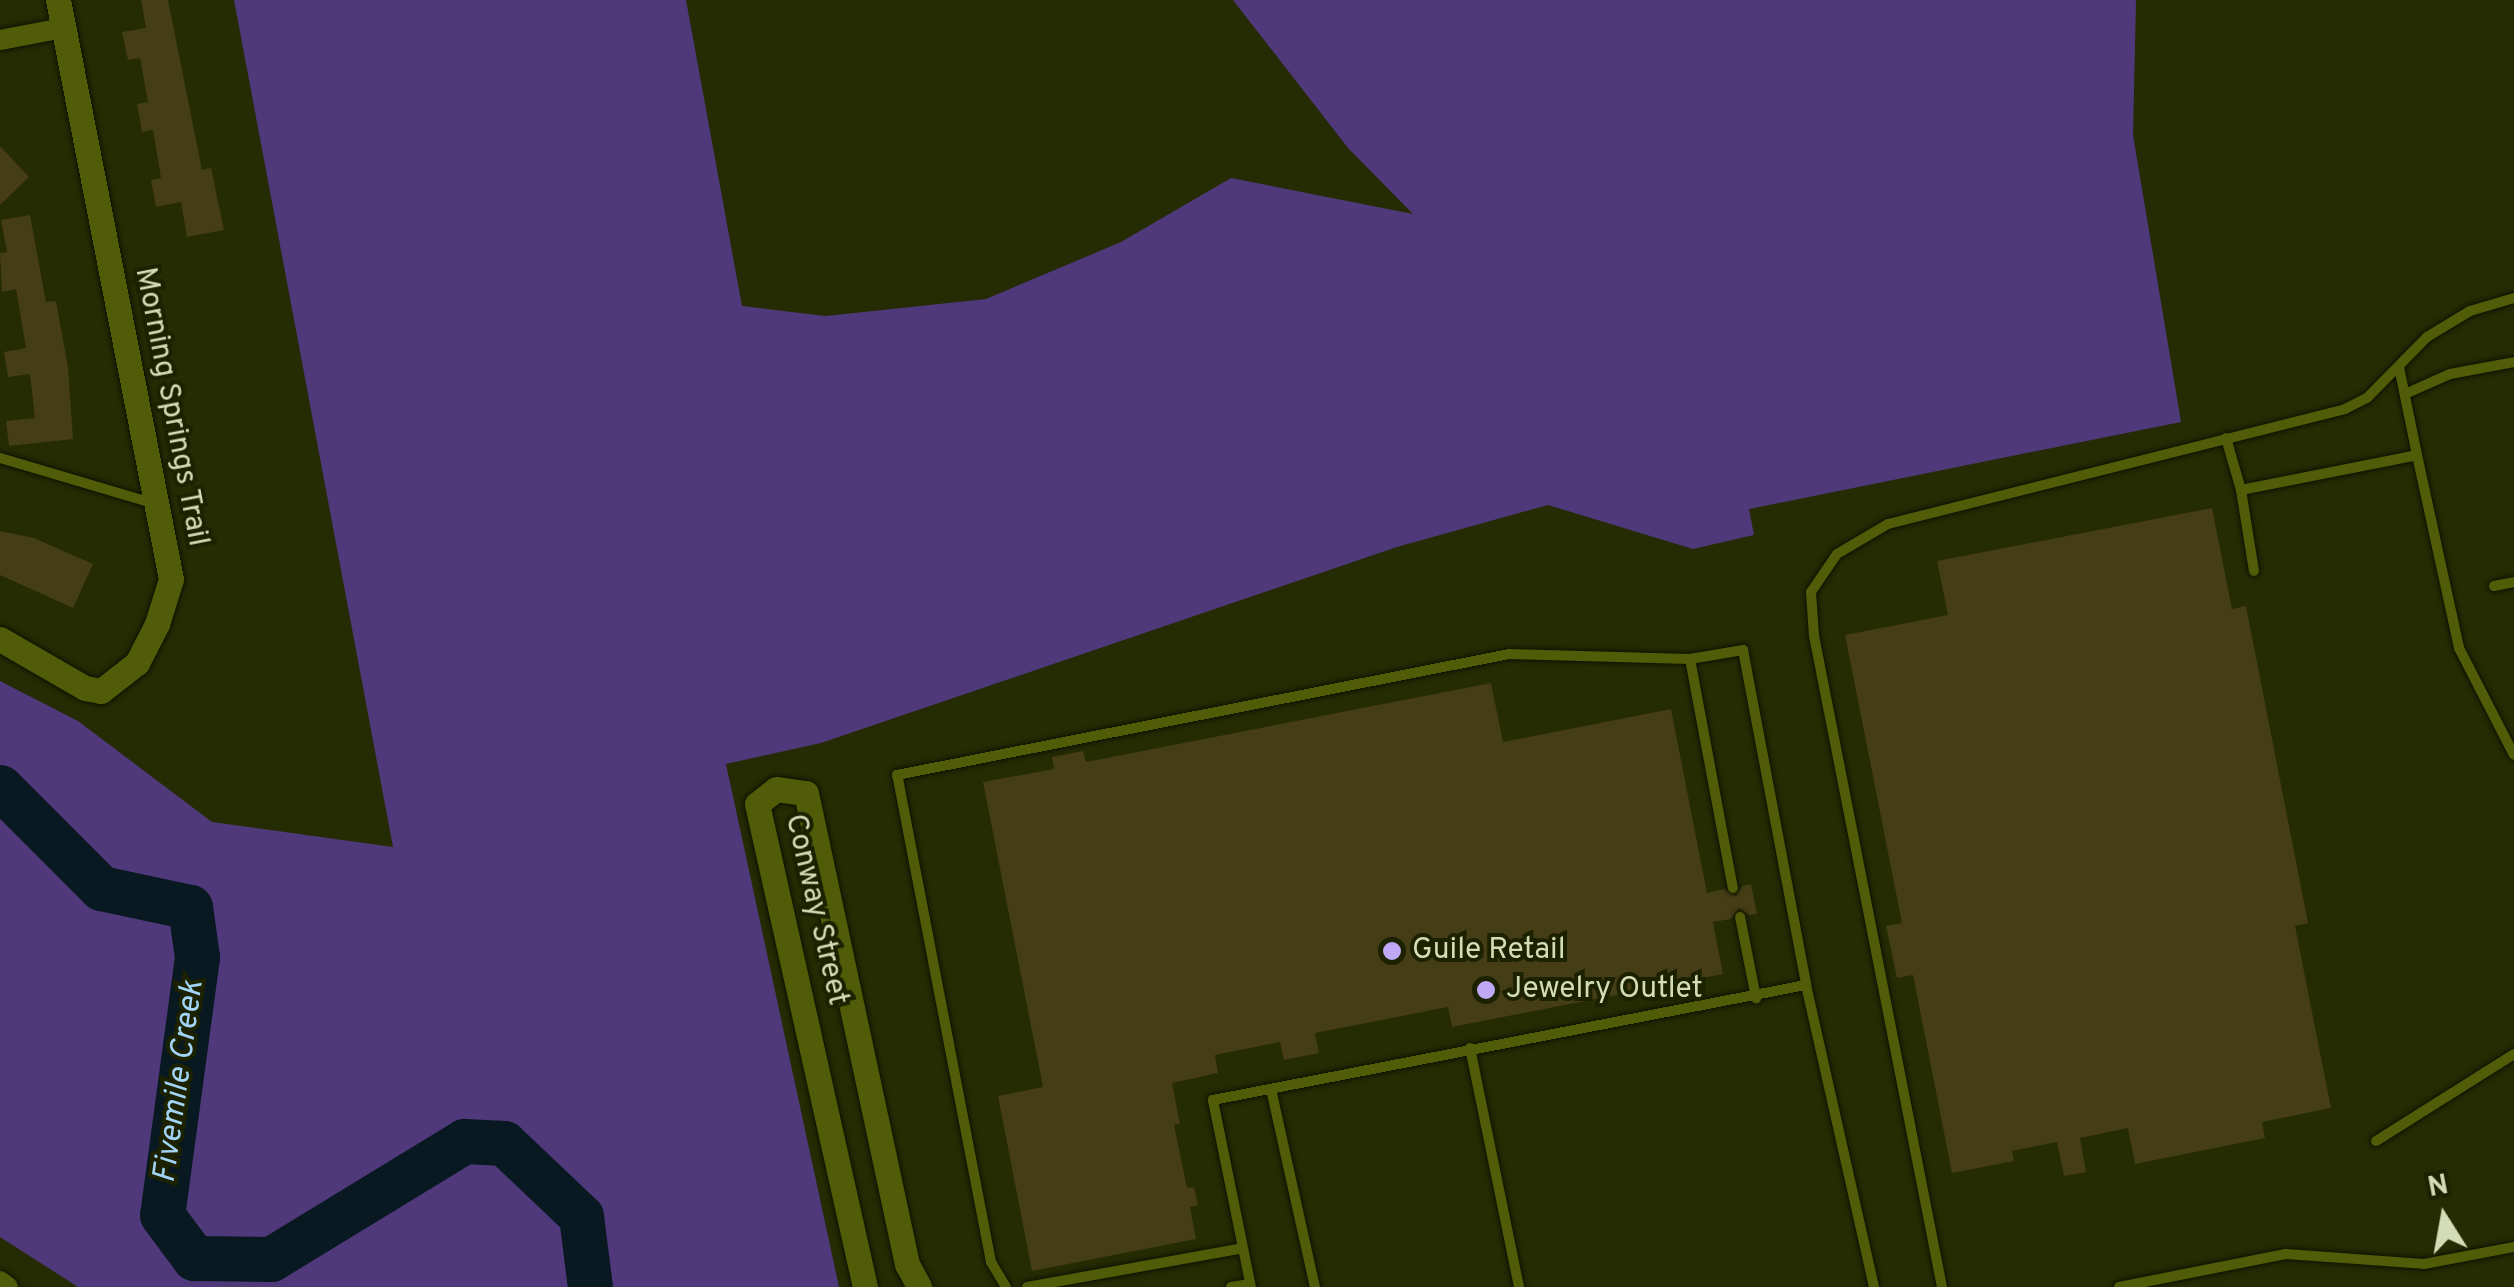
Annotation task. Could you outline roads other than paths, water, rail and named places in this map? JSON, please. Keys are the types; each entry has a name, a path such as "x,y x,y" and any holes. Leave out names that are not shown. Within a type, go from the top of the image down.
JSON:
{"street":[{"name":"Morning Springs Trail","path":"0,639 40,658 85,688 102,692 137,663 157,624 171,579 58,0"},
{"path":"0,40 62,28"},
{"name":"Conway Street","path":"865,1287 757,804 776,789 806,793 907,1264 918,1287"},
{"path":"0,1281 8,1287"}],"lane":[{"path":"1942,1287 1814,636 1811,592 1837,554 1888,524 2345,409 2367,398 2428,336 2470,311 2514,298"},
{"path":"2405,394 2450,374 2514,362"},
{"path":"2399,368 2459,648 2514,755"},
{"path":"2226,438 2242,490 2254,571"},
{"path":"2242,490 2417,455"},
{"path":"0,458 155,503"},
{"path":"2494,586 2514,582"},
{"path":"1006,1287 991,1262 897,776 1509,654 1690,659 1743,650 1806,986 1874,1287"},
{"path":"1690,659 1733,888"},
{"path":"1740,917 1756,998"},
{"path":"1231,1287 1251,1285 1213,1100 1806,986"},
{"path":"1470,1048 1519,1287"},
{"path":"2376,1141 2384,1141 2514,1054"},
{"path":"1271,1089 1315,1287"},
{"path":"2119,1287 2286,1254 2424,1264 2514,1247"},
{"path":"1027,1287 1243,1248"}],"waterway":[{"name":"Fivemile Creek","path":"0,787 101,888 190,907 197,957 162,1215 194,1258 271,1259 464,1141 504,1143 581,1216 590,1287"}],"place":[{"name":"Guile Retail","path":"1392,951"},
{"name":"Jewelry Outlet","path":"1486,990"}]}
